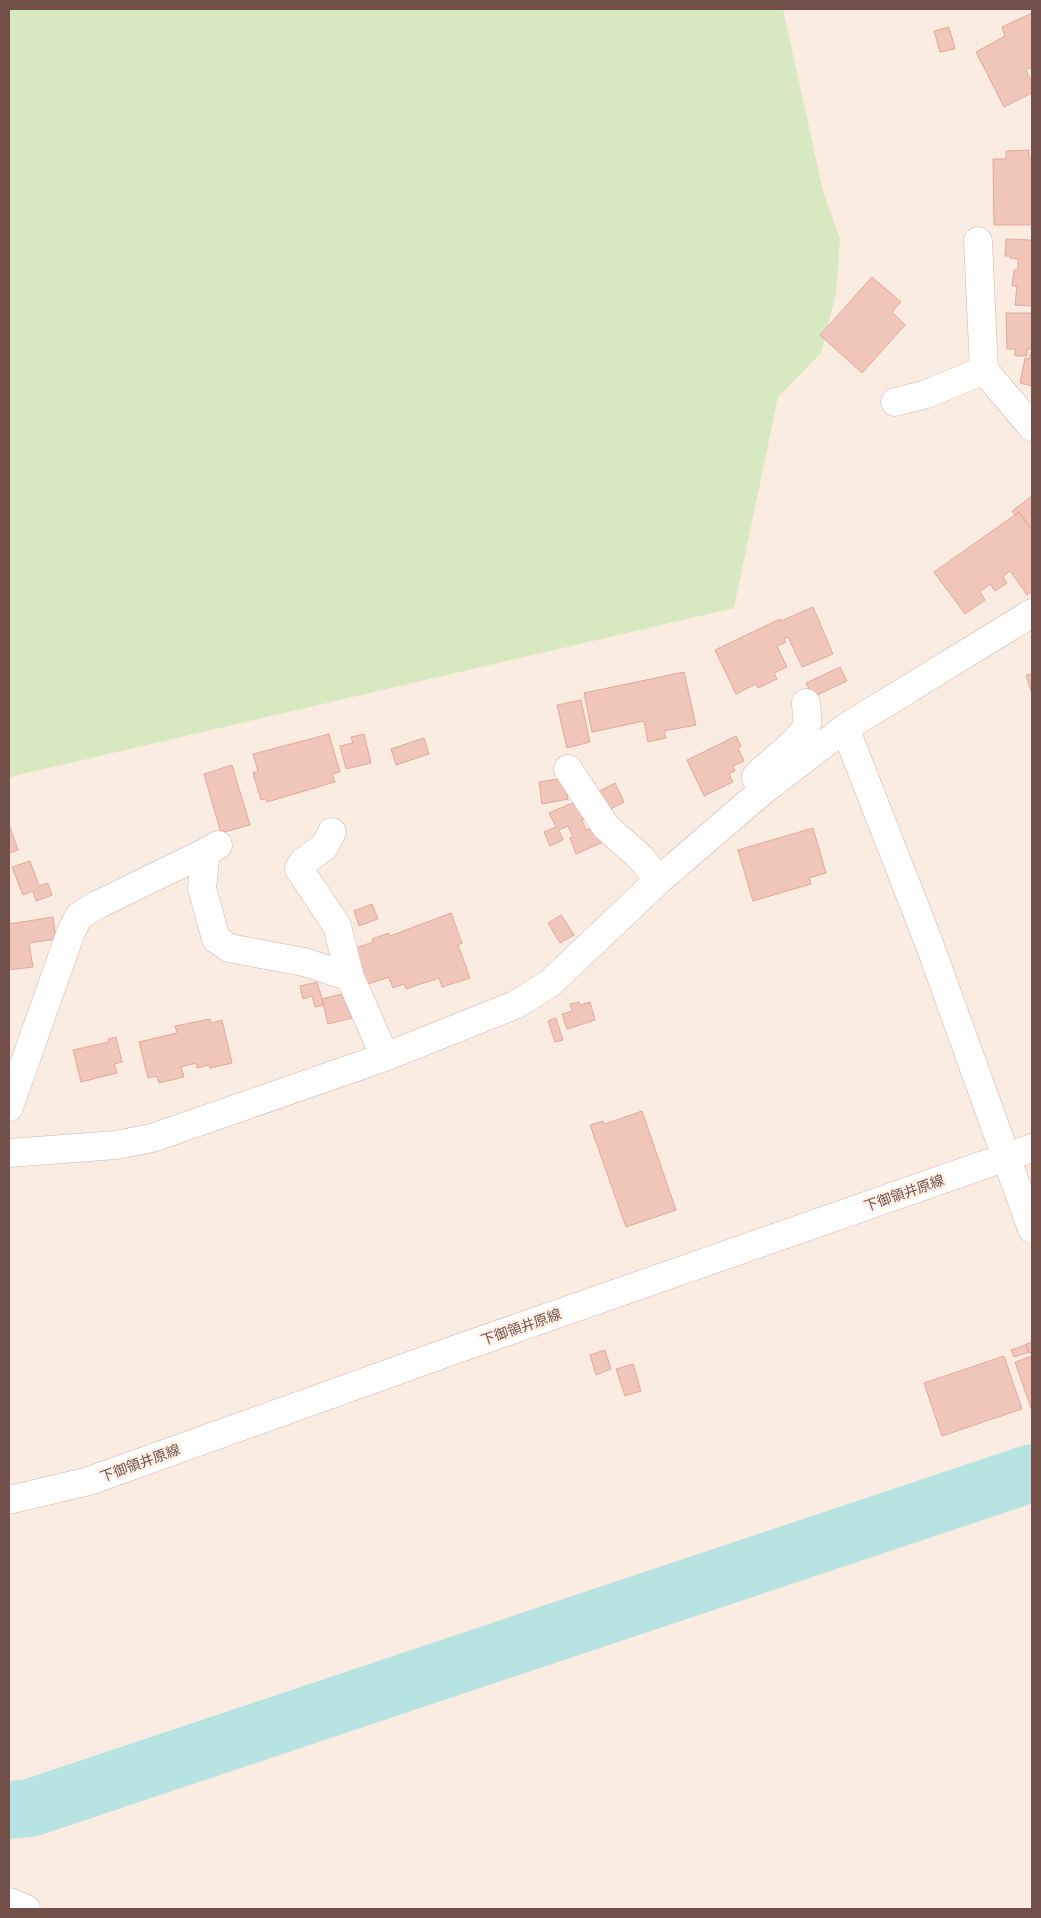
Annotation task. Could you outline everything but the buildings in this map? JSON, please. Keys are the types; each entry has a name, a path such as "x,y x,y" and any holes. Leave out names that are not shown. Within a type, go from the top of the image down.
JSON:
{"street":[{"path":"978,241 984,370 1032,427"},
{"path":"895,402 927,394 984,370"},
{"path":"9,1153 116,1145 152,1138 385,1057 515,1005 549,984 659,880 760,793 845,728 1032,613"},
{"path":"760,793 756,777 762,769 803,734 807,723 806,703"},
{"path":"845,728 929,943 1032,1229"},
{"path":"568,769 606,826 639,856 659,880"},
{"path":"332,832 324,847 303,862 299,869 337,926 350,976 385,1057"},
{"path":"9,1107 71,932 79,916 97,905 213,848 202,888 216,939 229,948 304,962 350,976"},
{"name":"下御領井原線","path":"9,1500 89,1480 1032,1148"},
{"path":"9,1902 26,1909"}],"green space":[{"path":"9,9 783,9 823,191 840,239 836,294 821,353 778,397 734,608 14,776 9,779"}],"waterway":[{"path":"9,1810 30,1808 1032,1473"}]}
